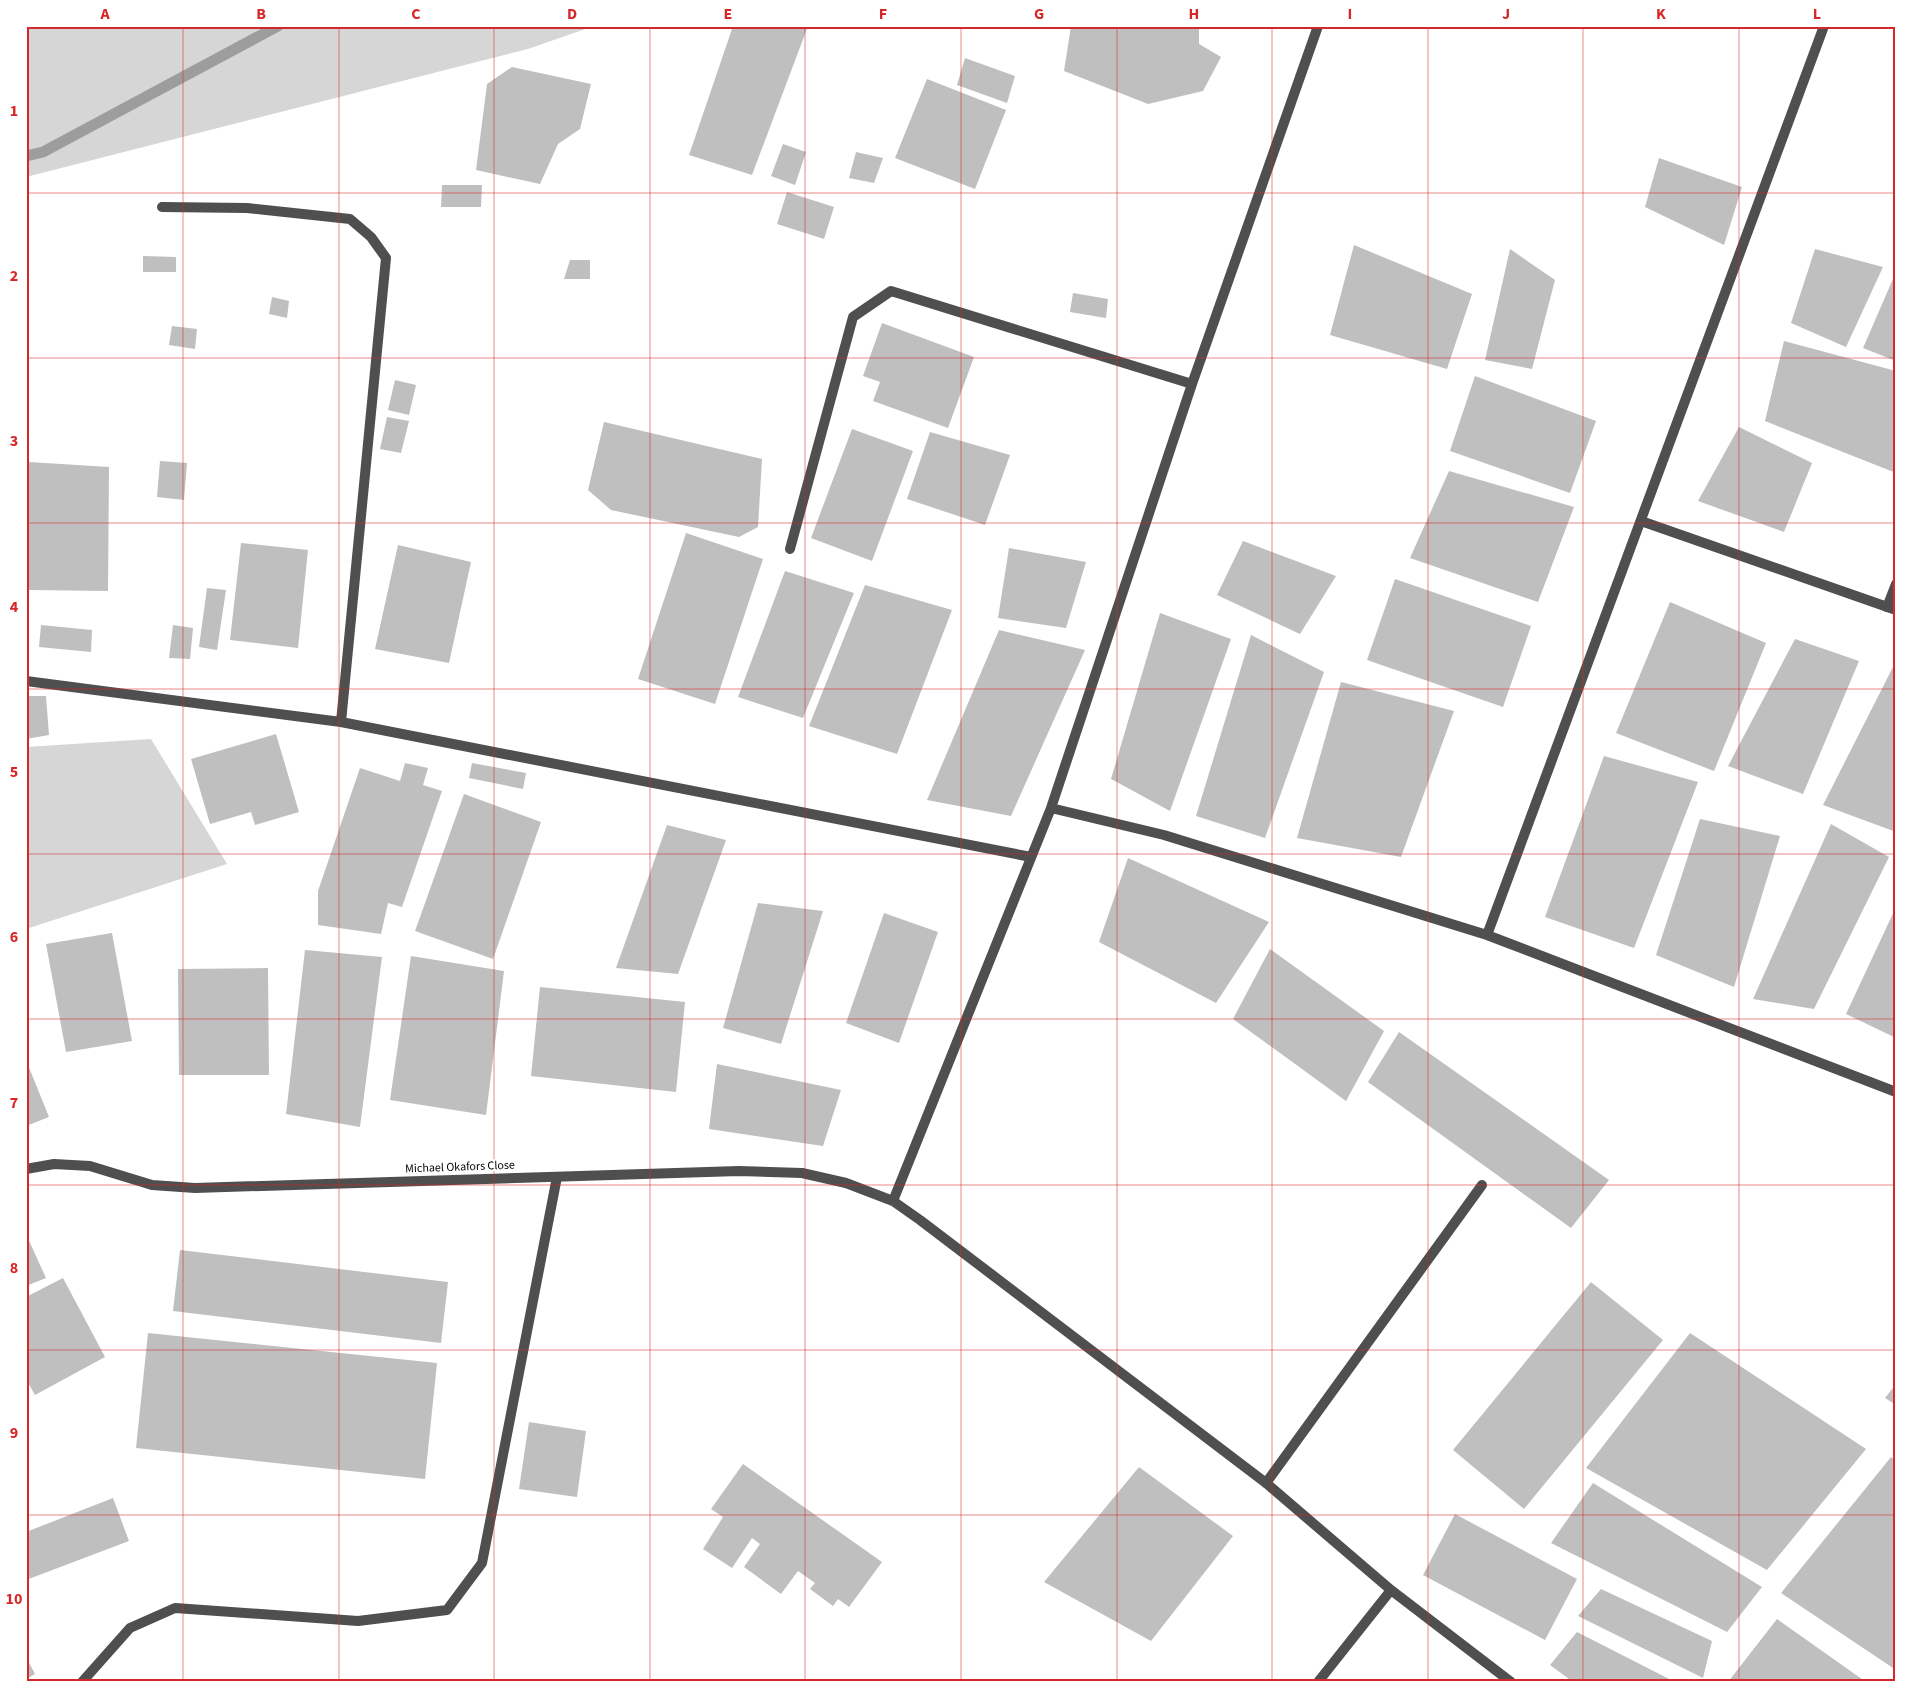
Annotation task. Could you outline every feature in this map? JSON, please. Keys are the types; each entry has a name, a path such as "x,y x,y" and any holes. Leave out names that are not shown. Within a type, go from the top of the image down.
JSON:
{"street":[{"path":"893,1201 1051,808 1192,384 1318,26"},
{"path":"1487,935 1824,26"},
{"path":"162,206 247,208 350,219 371,236 386,258 341,722"},
{"path":"790,549 853,317 891,291 1192,384"},
{"path":"1641,521 1892,608 1896,584"},
{"path":"26,681 341,722 1031,857"},
{"path":"1051,808 1164,835 1487,935 1896,1092"},
{"name":"Michael Okafors Close","path":"26,1169 54,1164 90,1166 152,1185 195,1188 739,1171 802,1173 846,1183 893,1201 1266,1483 1391,1590 1511,1682"},
{"path":"82,1682 130,1628 175,1608 358,1621 448,1610 482,1563 557,1177"},
{"path":"1266,1483 1482,1185"},
{"path":"1318,1682 1391,1590"}],"shaded area":[{"path":"26,26 594,26 528,49 26,177"},
{"path":"151,739 227,864 26,929 26,747"}],"building":[{"path":"759,26 808,26 752,175 689,155 732,29"},
{"path":"1071,26 1199,26 1199,44 1221,57 1203,91 1148,104 1064,71"},
{"path":"965,58 1015,76 1007,103 957,85"},
{"path":"512,67 591,84 580,129 558,144 540,184 476,170 487,84"},
{"path":"927,79 1006,110 975,189 895,158"},
{"path":"783,144 806,152 795,185 771,176"},
{"path":"856,152 883,158 874,183 849,178"},
{"path":"1659,158 1742,187 1724,245 1645,207"},
{"path":"442,185 482,185 481,207 441,207"},
{"path":"787,192 834,207 824,239 777,224"},
{"path":"1354,245 1472,294 1447,369 1330,335"},
{"path":"1510,249 1555,280 1532,369 1485,360"},
{"path":"1815,249 1883,267 1846,347 1791,323"},
{"path":"143,256 176,257 176,272 143,272"},
{"path":"570,260 590,260 590,279 564,279"},
{"path":"1896,272 1896,361 1863,348"},
{"path":"1073,293 1108,299 1106,318 1070,312"},
{"path":"272,297 289,301 287,318 269,314"},
{"path":"882,323 974,357 948,428 873,401 880,382 863,376"},
{"path":"172,326 197,329 195,349 169,345"},
{"path":"1784,341 1896,371 1896,473 1765,421"},
{"path":"1475,376 1596,421 1570,493 1450,451"},
{"path":"395,380 416,385 409,415 388,410"},
{"path":"387,417 409,421 401,453 380,449"},
{"path":"604,422 762,459 758,527 739,537 611,510 588,490"},
{"path":"1739,427 1812,463 1784,532 1698,501"},
{"path":"852,429 913,451 872,561 811,538"},
{"path":"930,432 1010,455 985,525 907,499"},
{"path":"160,461 187,463 184,500 157,497"},
{"path":"29,462 109,467 108,591 28,590"},
{"path":"1449,471 1574,507 1538,602 1410,558"},
{"path":"686,533 763,559 715,704 638,679"},
{"path":"1243,541 1336,576 1300,634 1217,595"},
{"path":"241,543 308,550 298,648 230,640"},
{"path":"398,545 471,562 449,663 375,649"},
{"path":"1009,548 1086,562 1066,628 998,618"},
{"path":"785,571 854,593 803,718 738,697"},
{"path":"1395,579 1531,626 1503,707 1367,660"},
{"path":"865,585 952,610 897,754 809,726"},
{"path":"207,588 226,590 217,650 199,647"},
{"path":"1670,602 1766,643 1714,771 1616,733"},
{"path":"1160,613 1231,639 1170,811 1111,779"},
{"path":"41,625 92,630 91,652 39,647"},
{"path":"173,625 193,628 190,659 169,658"},
{"path":"999,630 1085,650 1011,816 927,800"},
{"path":"1251,635 1324,672 1265,838 1196,816"},
{"path":"1795,639 1859,661 1803,794 1728,766"},
{"path":"1894,665 1896,666 1896,832 1823,805"},
{"path":"1341,682 1454,711 1401,857 1297,838"},
{"path":"26,696 46,696 49,735 26,739"},
{"path":"276,734 299,812 255,825 251,812 210,824 191,759"},
{"path":"1604,756 1698,782 1634,948 1545,917"},
{"path":"405,763 428,768 423,785 442,791 402,907 388,903 381,934 318,925 318,891 360,768 400,781"},
{"path":"472,763 526,773 523,789 469,778"},
{"path":"464,794 541,822 493,959 415,931"},
{"path":"1700,819 1780,836 1734,987 1656,955"},
{"path":"1831,824 1889,857 1814,1009 1753,999"},
{"path":"667,825 726,840 678,974 616,968"},
{"path":"1128,858 1269,922 1216,1003 1099,942"},
{"path":"758,903 823,911 781,1044 723,1028"},
{"path":"1896,907 1896,1038 1846,1014"},
{"path":"884,913 938,932 899,1043 846,1023"},
{"path":"112,933 132,1041 66,1052 46,944"},
{"path":"1270,949 1384,1031 1346,1101 1233,1019"},
{"path":"305,950 382,957 360,1127 286,1114"},
{"path":"411,956 504,971 486,1115 390,1100"},
{"path":"268,968 269,1075 179,1075 178,969"},
{"path":"540,987 685,1002 676,1092 531,1076"},
{"path":"1399,1032 1609,1180 1571,1228 1368,1082"},
{"path":"26,1060 49,1117 26,1126"},
{"path":"717,1064 841,1090 823,1146 709,1129"},
{"path":"26,1234 46,1278 26,1286"},
{"path":"180,1250 448,1282 441,1343 173,1311"},
{"path":"63,1278 105,1357 35,1395 26,1379 26,1297"},
{"path":"1591,1282 1663,1340 1524,1509 1453,1450"},
{"path":"148,1333 437,1363 425,1479 136,1448"},
{"path":"1690,1333 1866,1449 1767,1570 1586,1468"},
{"path":"1896,1384 1896,1405 1885,1398"},
{"path":"529,1422 586,1431 577,1497 519,1489"},
{"path":"1891,1457 1896,1460 1896,1670 1781,1593"},
{"path":"743,1464 882,1562 849,1607 838,1599 833,1606 810,1589 815,1583 798,1571 781,1594 744,1567 760,1544 752,1538 732,1568 703,1549 723,1517 711,1509"},
{"path":"1139,1467 1233,1536 1151,1641 1044,1582"},
{"path":"1593,1483 1762,1587 1727,1632 1551,1543"},
{"path":"113,1498 129,1541 26,1580 26,1532"},
{"path":"1455,1514 1577,1579 1545,1640 1423,1575"},
{"path":"1601,1589 1712,1641 1703,1678 1578,1616"},
{"path":"1777,1619 1866,1682 1728,1682"},
{"path":"1577,1632 1675,1682 1573,1682 1550,1665"},
{"path":"26,1657 35,1674 26,1679"}],"waterway":[{"path":"26,156 43,152 278,26"}]}
